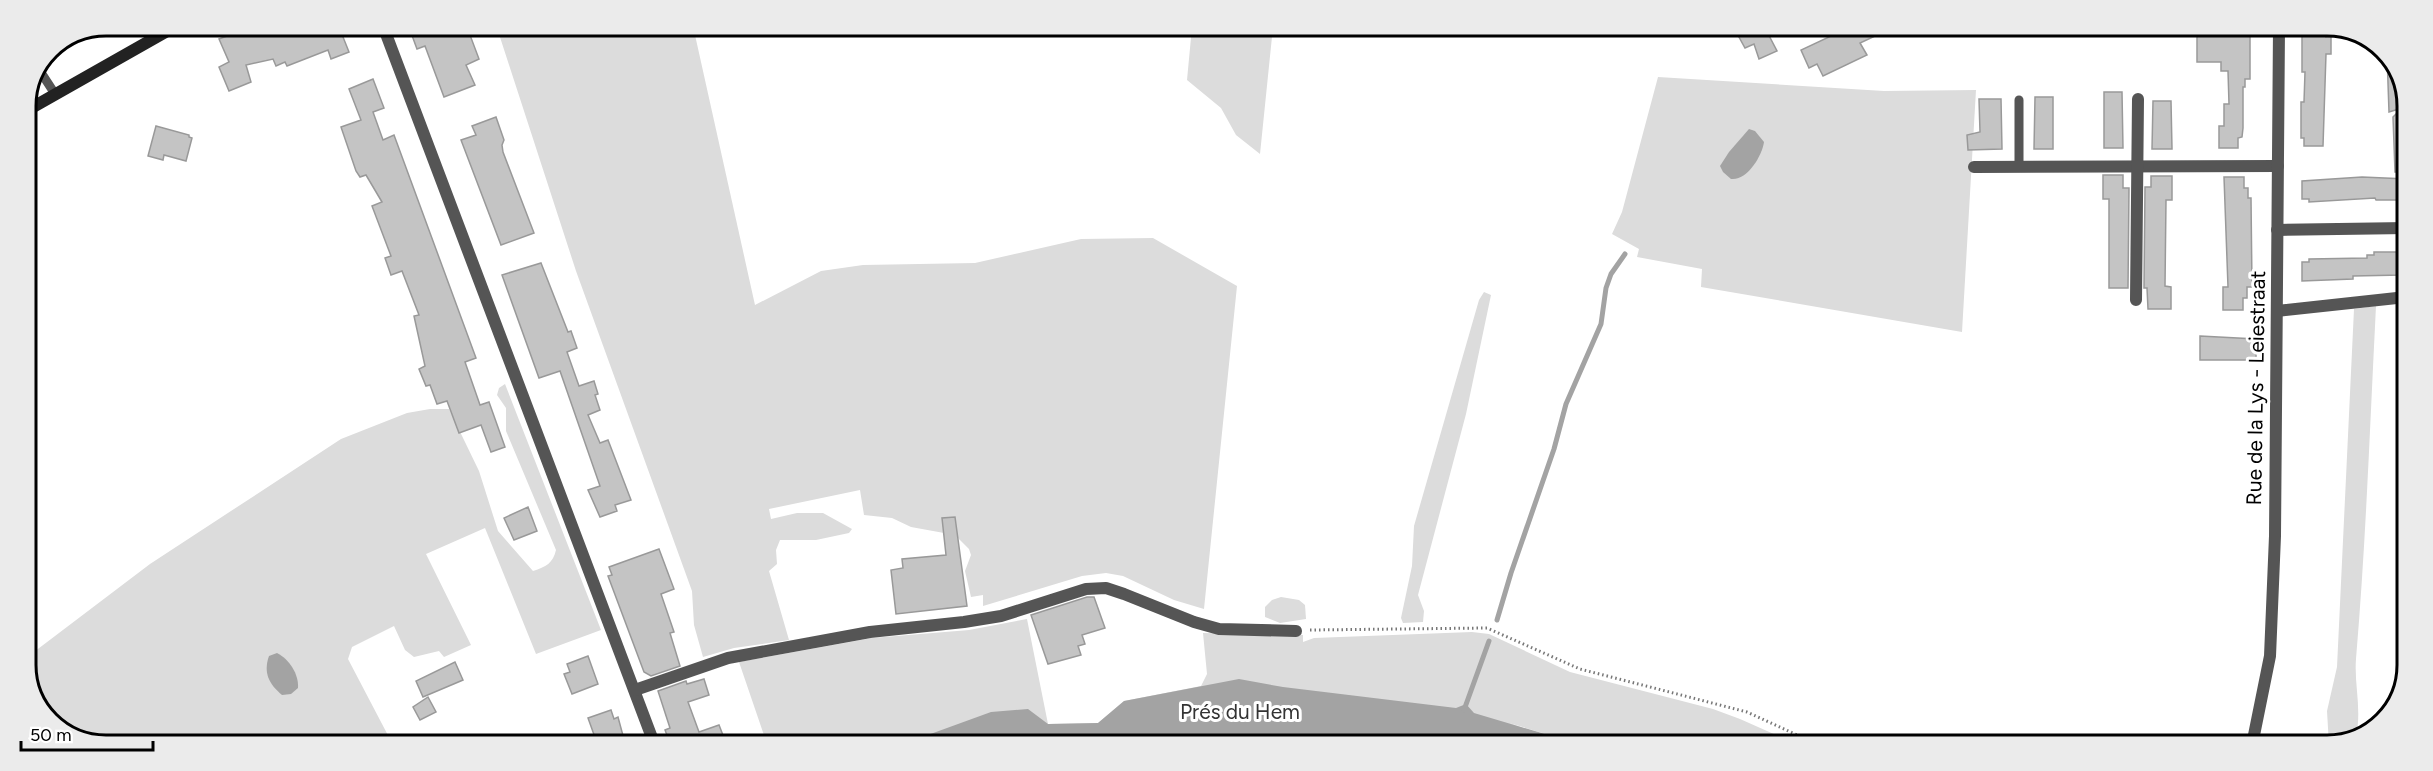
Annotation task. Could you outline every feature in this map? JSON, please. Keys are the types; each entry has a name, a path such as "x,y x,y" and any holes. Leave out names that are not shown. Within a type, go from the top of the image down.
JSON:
{"street":[{"path":"36,105 158,36"},
{"path":"387,36 651,735"},
{"name":"Rue de la Lys - Leiestraat","path":"2254,735 2270,656 2275,536 2279,36"},
{"path":"2136,300 2138,99"},
{"path":"1974,167 2278,166"},
{"path":"2277,230 2397,228"},
{"path":"2277,311 2397,298"},
{"path":"635,690 728,658 870,632 1001,616 1086,589 1106,588 1194,622 1219,629 1296,631"}],"lane":[{"path":"43,75 55,94"},
{"path":"2019,100 2019,167"}],"path":[{"path":"1296,631 1487,628 1580,669 1747,712 1797,735"}],"green space":[{"path":"500,36 695,36 755,305 821,271 863,265 975,263 1081,239 1153,238 1237,286 1204,609 1174,600 1123,576 1106,573 1082,576 983,606 983,595 971,597 965,571 971,555 969,549 955,535 911,527 892,518 864,515 860,490 769,509 771,519 797,513 823,513 852,529 849,533 816,540 780,540 776,550 777,564 769,571 789,640 734,648 703,657 694,625 692,591 576,271"},
{"path":"1191,36 1272,36 1260,154 1236,135 1221,108 1187,80"},
{"path":"1658,77 1884,91 1976,90 1962,332 1701,287 1702,269 1637,257 1639,249 1612,234 1622,212"},
{"path":"1484,292 1491,295 1466,414 1418,595 1424,611 1423,622 1403,623 1401,618 1412,566 1414,526 1479,300"},
{"path":"2376,306 2356,659 2358,726 2341,734 2328,735 2327,711 2337,667 2354,309"},
{"path":"505,384 601,630 536,654 485,528 426,554 471,645 444,657 439,651 414,657 405,650 394,626 352,647 348,659 388,735 106,735 88,733 71,726 53,711 45,700 37,679 36,650 150,564 341,439 407,413 430,409 449,409 479,471 498,531 533,571 548,564 556,550 506,431 506,408 497,395 499,388"},
{"path":"1281,597 1299,600 1305,605 1306,619 1280,623 1265,617 1265,607 1272,600"},
{"path":"1027,619 1048,724 1098,723 1124,701 1201,686 1207,674 1203,633 1303,635 1303,642 1314,638 1472,632 1489,634 1570,672 1713,709 1776,735 1549,735 1509,723 1544,735 764,735 739,662 872,638 969,630"}],"shaded area":[{"path":"1749,129 1755,131 1764,142 1763,148 1748,172 1737,179 1731,179 1720,166"},
{"path":"277,653 289,663 297,677 298,688 291,694 282,695 268,678 269,656"},
{"name":"Prés du Hem","path":"1239,679 1283,687 1456,708 1466,704 1474,713 1548,735 928,735 991,712 1028,709 1048,724 1098,723 1124,701"}],"building":[{"path":"227,36 344,36 349,52 331,59 328,50 287,66 285,62 276,66 273,59 246,65 251,82 229,91 219,67 229,62 219,39"},
{"path":"412,36 470,36 479,59 466,65 475,85 444,97 425,46 417,49"},
{"path":"1738,36 1769,36 1777,51 1759,59 1754,44 1745,48"},
{"path":"1831,36 1875,36 1860,43 1867,55 1823,76 1817,64 1809,68 1801,50"},
{"path":"2197,36 2250,36 2250,79 2245,79 2245,87 2243,87 2243,128 2242,137 2238,138 2238,148 2219,148 2219,126 2224,126 2224,104 2229,104 2228,71 2221,71 2221,62 2197,62"},
{"path":"2302,36 2331,36 2331,54 2326,54 2323,146 2304,146 2304,138 2301,138 2301,102 2304,102 2305,72 2302,72"},
{"path":"2388,71 2397,101 2397,110 2389,112"},
{"path":"373,79 384,108 373,112 383,140 394,135 476,358 465,362 480,405 489,402 505,447 491,452 481,425 459,433 447,401 437,404 430,385 426,386 419,369 425,366 414,316 419,315 402,271 391,275 385,258 391,256 372,206 382,202 366,175 360,177 356,171 341,127 361,120 349,89"},
{"path":"2104,92 2122,92 2123,148 2104,148"},
{"path":"2035,97 2053,97 2053,149 2034,149"},
{"path":"1979,99 2001,99 2002,149 1968,150 1967,135 1980,132"},
{"path":"2153,101 2171,101 2172,149 2152,149"},
{"path":"2397,113 2397,172 2395,172 2393,117"},
{"path":"496,117 504,140 503,152 534,233 501,245 461,140 476,135 472,126"},
{"path":"156,126 189,135 192,138 186,161 164,155 163,160 148,156"},
{"path":"2103,175 2123,175 2123,188 2129,188 2128,288 2109,288 2109,199 2103,199"},
{"path":"2151,176 2172,176 2172,200 2166,200 2165,286 2171,287 2171,309 2148,309 2147,288 2144,288 2145,187 2151,187"},
{"path":"2224,177 2244,177 2244,188 2248,188 2248,198 2251,198 2252,287 2247,287 2247,298 2243,298 2243,310 2223,310 2223,287 2228,287"},
{"path":"2362,177 2397,179 2397,200 2376,200 2375,198 2309,202 2309,199 2302,199 2302,181"},
{"path":"2374,252 2397,252 2397,275 2353,276 2353,279 2302,281 2302,262 2309,262 2309,259 2367,258 2367,255 2374,255"},
{"path":"541,263 568,332 571,331 577,348 567,352 579,386 594,381 598,394 595,395 600,410 588,415 600,443 608,440 631,500 615,505 617,511 600,517 588,490 600,486 560,371 539,378 502,275"},
{"path":"2200,336 2256,339 2256,360 2200,360"},
{"path":"528,507 537,531 514,540 504,518"},
{"path":"955,517 967,606 896,614 891,570 903,568 902,559 946,555 942,518"},
{"path":"659,549 674,589 661,594 674,632 670,633 680,666 651,676 644,672 608,576 612,575 609,567"},
{"path":"1087,597 1094,597 1105,628 1082,635 1085,644 1078,646 1081,655 1048,664 1031,615"},
{"path":"588,656 598,684 572,694 564,674 570,672 567,664"},
{"path":"455,662 463,680 423,697 416,681"},
{"path":"704,679 709,695 688,702 699,732 719,725 723,735 667,735 665,730 670,728 658,691 686,681 687,684"},
{"path":"428,697 436,712 420,720 413,707"},
{"path":"611,710 614,719 618,717 623,735 594,735 588,718"}],"waterway":[{"path":"1497,620 1554,449 1566,404 1601,324 1606,288 1611,274 1625,254"},
{"path":"1464,710 1489,641"}]}
